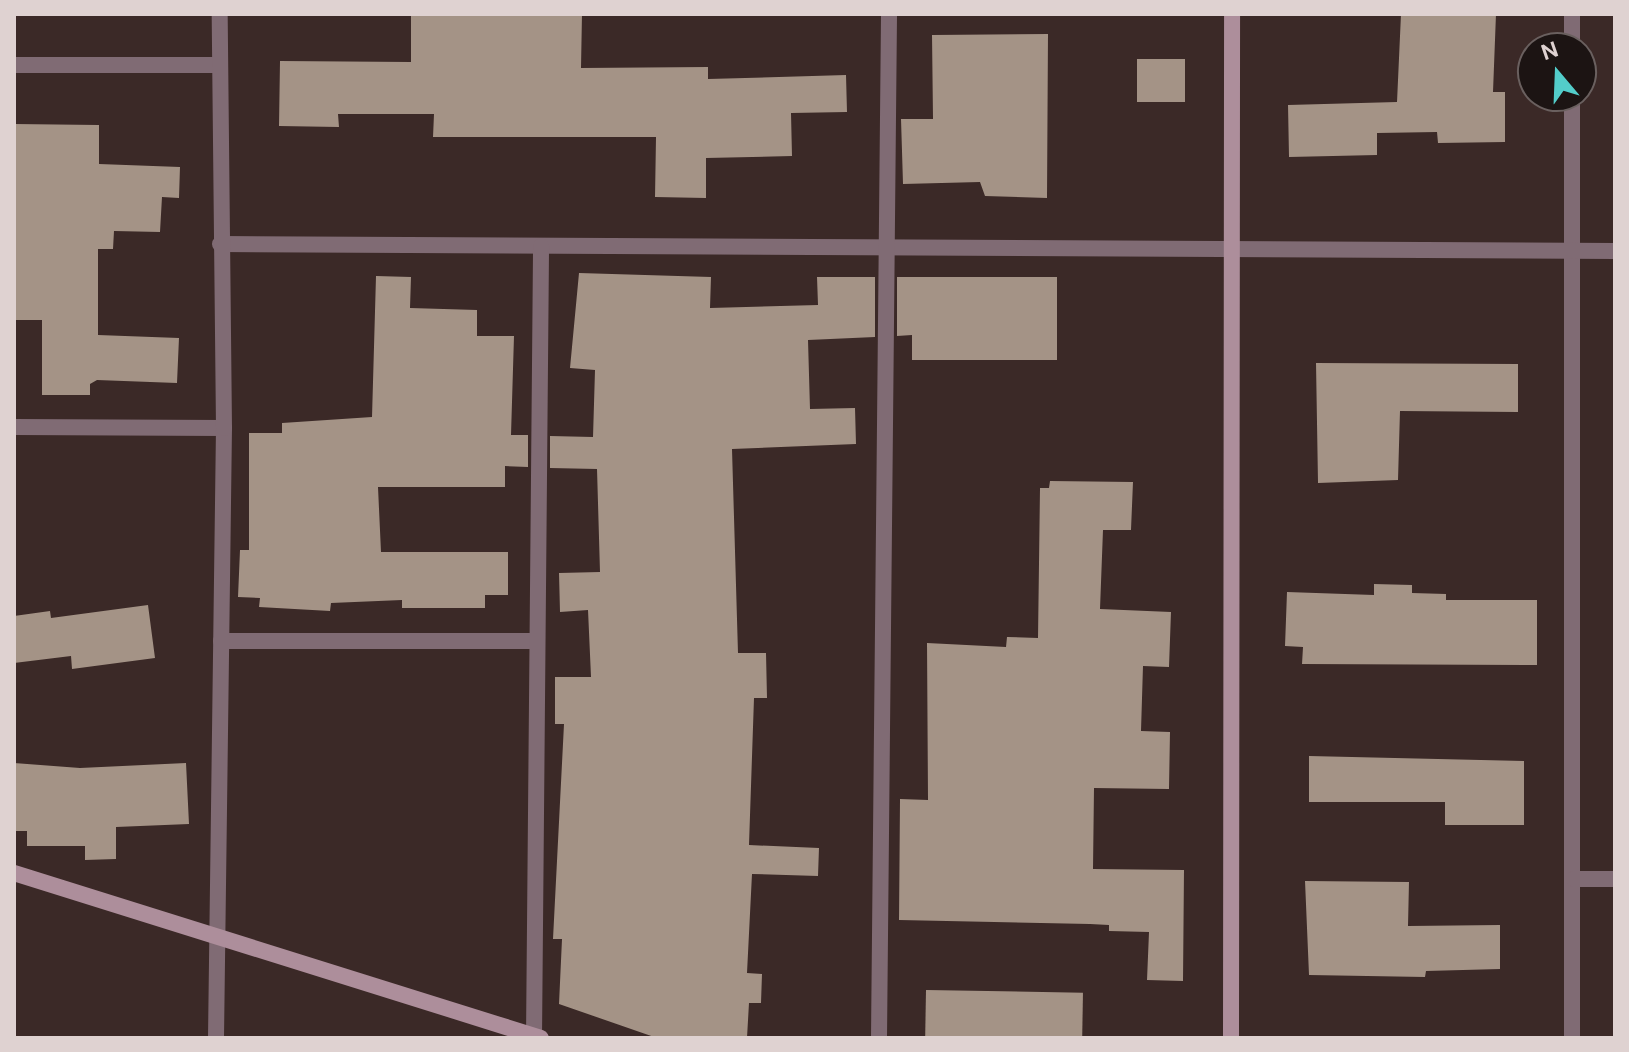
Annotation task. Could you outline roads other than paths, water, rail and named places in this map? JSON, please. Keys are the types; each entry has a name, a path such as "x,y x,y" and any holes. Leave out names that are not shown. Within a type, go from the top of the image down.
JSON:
{"street":[{"path":"216,1038 224,428 220,14"},
{"path":"879,1038 889,14"},
{"path":"1231,1038 1228,247 1232,14"},
{"path":"14,65 220,65"},
{"path":"1572,112 1572,1038"},
{"path":"220,244 1615,251"},
{"path":"14,873 536,1037 541,246"},
{"path":"14,427 224,428"},
{"path":"221,641 537,641"},
{"path":"1574,879 1615,879"}]}
